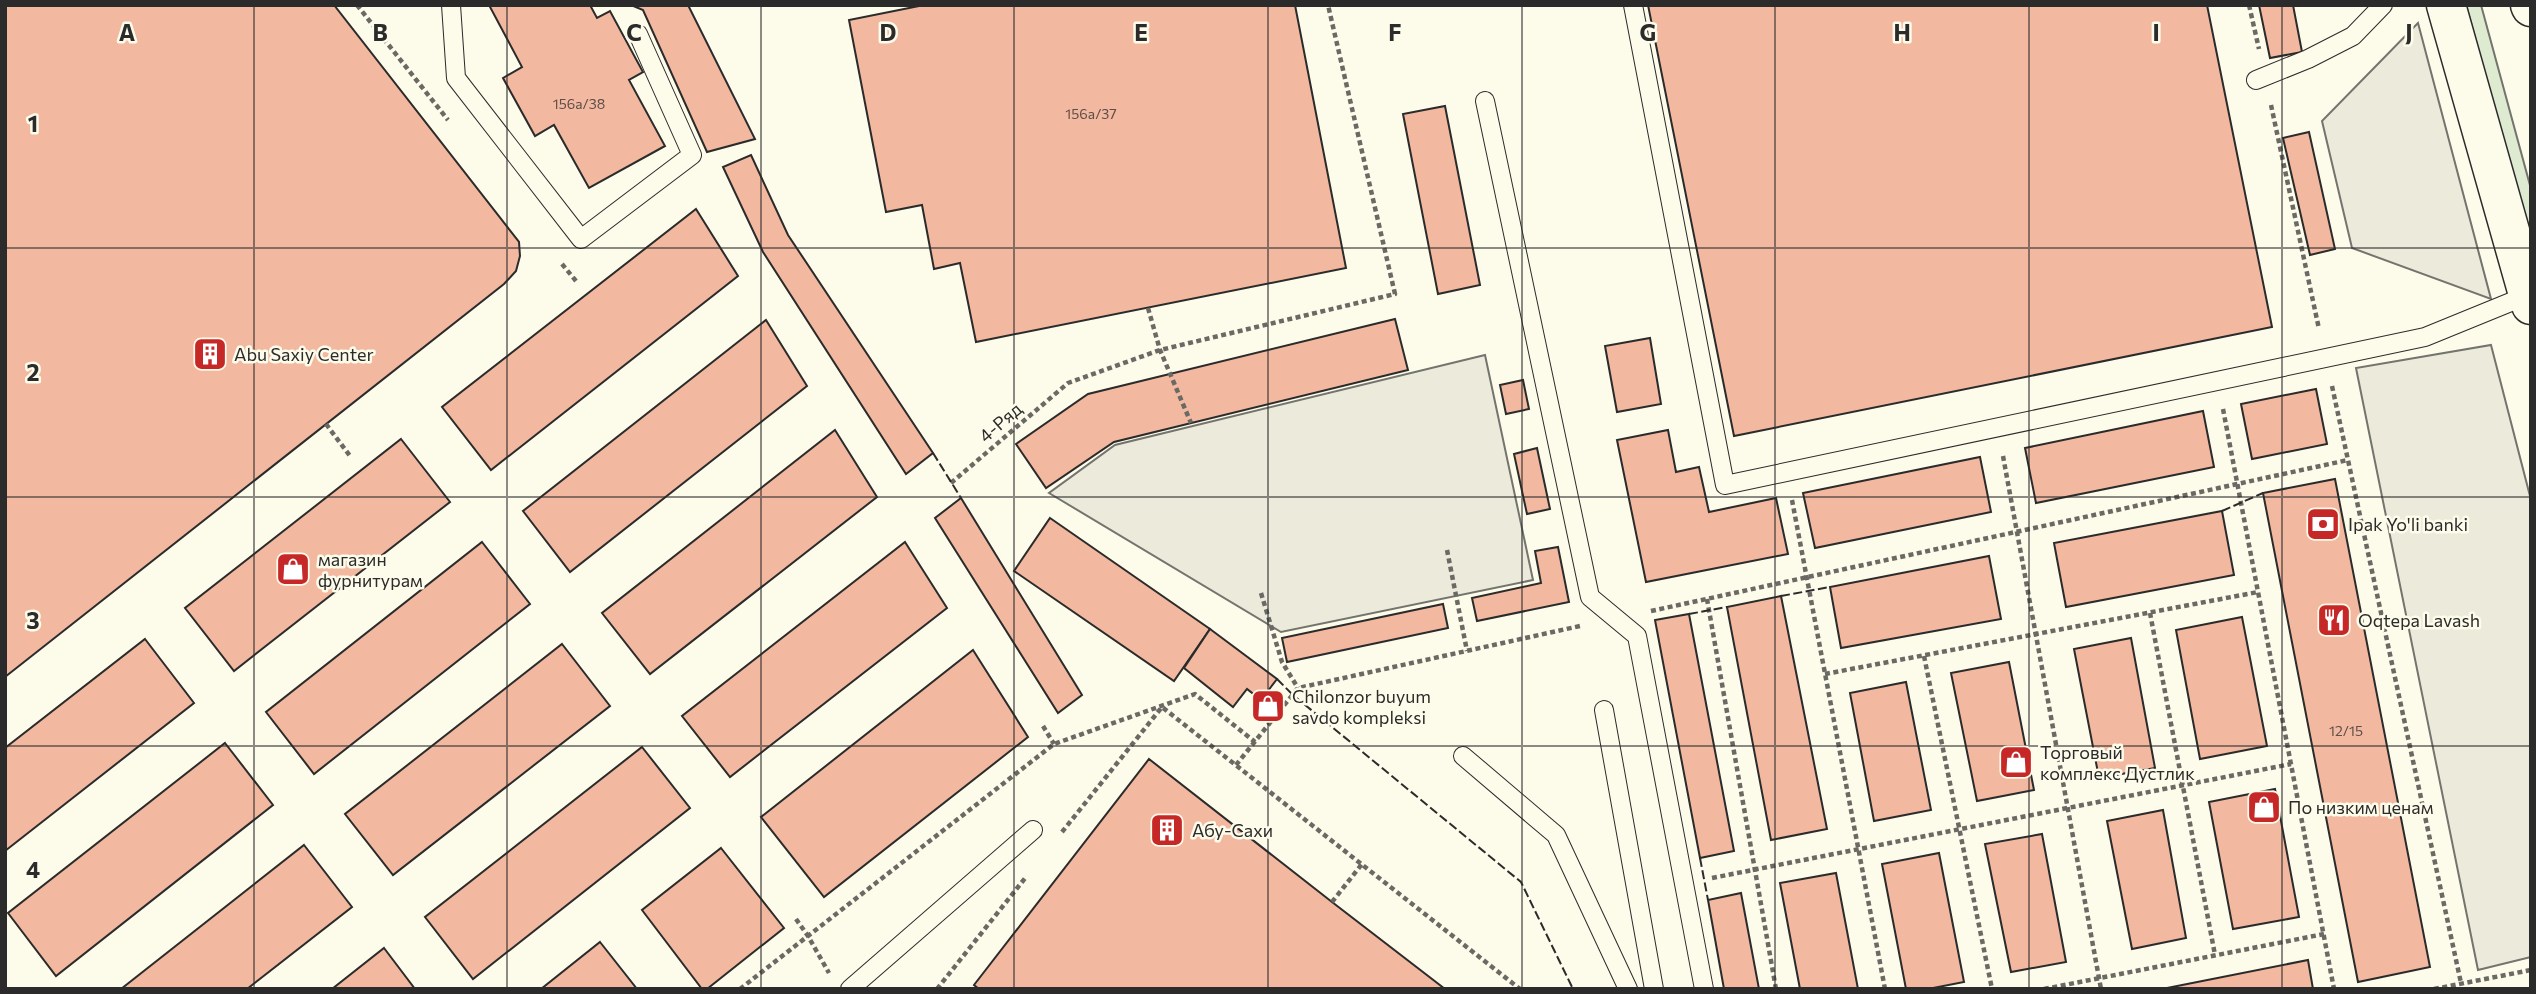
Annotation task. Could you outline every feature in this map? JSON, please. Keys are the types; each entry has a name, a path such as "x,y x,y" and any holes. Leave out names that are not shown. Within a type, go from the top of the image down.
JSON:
{"street":[{"path":"2446,5 2529,300"}],"lane":[{"path":"451,5 456,78 581,239 692,155 638,34"},
{"path":"1633,5 1724,485 2425,337 2529,300"},
{"path":"2261,78 2308,59 2353,36 2383,5"},
{"path":"1485,101 1590,597 1637,636 1704,989"},
{"path":"1604,710 1654,989"},
{"path":"1463,756 1556,835 1628,989"},
{"path":"850,989 1033,830"}],"path":[{"path":"1160,350 1395,293 1328,5"},
{"path":"2249,5 2261,78 2326,358 2461,984"},
{"path":"1148,308 1160,350 1191,423"},
{"name":"4-Ряд","path":"951,482 1068,383 1160,350"},
{"path":"2217,381 2334,989"},
{"path":"326,424 350,456"},
{"path":"1998,427 2101,989"},
{"path":"1236,765 1298,688 2348,460"},
{"path":"1786,472 1885,989"},
{"path":"1447,550 1468,651"},
{"path":"1825,674 2258,592"},
{"path":"1261,593 1282,662 1298,688"},
{"path":"1707,599 1776,989"},
{"path":"2150,613 2215,955"},
{"path":"1924,656 1992,989"},
{"path":"740,989 1054,744 1195,694 1255,742"},
{"path":"1162,707 1520,989"},
{"path":"1043,726 1054,744"},
{"path":"1684,883 2291,764"},
{"path":"1332,902 1362,864"},
{"path":"796,919 832,978"},
{"path":"2044,989 2324,934"},
{"path":"2434,989 2531,970"}],"green space":[{"path":"2466,5 2481,5 2531,189 2531,241"}],"shaded area":[{"path":"2418,23 2491,299 2352,248 2322,121"},
{"path":"2491,345 2531,500 2531,957 2478,970 2356,368"},
{"path":"1485,355 1533,580 1281,632 1049,493 1115,445"}],"building":[{"name":"Abu Saxiy Center","path":"5,5 334,5 519,242 520,256 516,271 504,284 5,677"},
{"path":"489,5 590,5 597,18 610,11 643,72 629,80 665,146 589,188 554,125 535,136 503,78 522,67"},
{"path":"631,5 688,5 755,139 707,152 643,10"},
{"path":"924,5 1295,5 1346,268 976,342 960,263 934,269 922,205 886,212 849,20"},
{"path":"1648,5 2207,5 2272,327 1734,436"},
{"path":"2259,5 2293,5 2302,52 2270,58"},
{"path":"1445,106 1480,285 1438,294 1403,114"},
{"path":"2309,132 2335,249 2310,255 2283,138"},
{"path":"751,155 788,235 933,453 906,474 763,252 723,167"},
{"path":"696,209 738,276 491,470 442,407"},
{"path":"1395,319 1408,370 1114,442 1046,488 1016,444 1088,394"},
{"path":"766,320 807,386 570,572 523,511"},
{"path":"1650,338 1661,404 1617,412 1605,346"},
{"path":"1523,380 1529,409 1506,414 1500,385"},
{"path":"2316,389 2327,444 2252,459 2241,404"},
{"path":"2203,411 2214,467 2036,503 2025,448"},
{"path":"835,430 877,497 650,674 602,613"},
{"path":"1668,430 1676,472 1699,467 1709,512 1776,498 1788,554 1646,582 1617,440"},
{"path":"401,439 450,502 234,671 185,608"},
{"path":"1537,448 1550,509 1527,514 1514,454"},
{"path":"1980,457 1991,512 1815,548 1803,493"},
{"path":"2335,479 2430,967 2358,982 2263,493"},
{"path":"961,498 1082,695 1058,713 935,518"},
{"path":"2222,511 2234,575 2066,607 2054,543"},
{"path":"1050,518 1210,629 1174,681 1014,571"},
{"path":"482,542 530,604 314,774 266,712"},
{"path":"905,542 947,608 730,777 682,716"},
{"path":"1558,547 1569,602 1477,621 1472,598 1541,583 1535,551"},
{"path":"1989,556 2001,619 1841,648 1830,587"},
{"path":"1781,596 1827,829 1771,840 1727,607"},
{"path":"1443,604 1448,628 1287,662 1282,638"},
{"path":"1689,614 1734,851 1700,858 1655,620"},
{"path":"2242,617 2267,746 2200,759 2176,630"},
{"path":"1210,629 1277,679 1261,700 1247,689 1233,707 1184,668"},
{"path":"2131,638 2155,768 2099,778 2074,649"},
{"path":"145,639 194,703 5,851 5,748"},
{"path":"562,644 610,706 393,875 345,814"},
{"path":"973,650 1028,737 824,897 761,817"},
{"path":"2009,662 2034,790 1977,801 1951,673"},
{"path":"1906,682 1931,810 1874,821 1850,693"},
{"path":"225,743 273,805 56,976 8,913"},
{"path":"642,747 690,808 473,979 425,917"},
{"name":"Абу-Сахи","path":"1149,759 1445,989 979,989 974,985"},
{"path":"2275,789 2299,917 2233,929 2209,802"},
{"path":"2163,810 2186,938 2132,949 2107,821"},
{"path":"2042,834 2066,962 2011,972 1985,844"},
{"path":"304,845 352,907 247,989 121,989"},
{"path":"721,848 784,928 707,989 702,989 642,910"},
{"path":"1939,853 1964,982 1928,989 1906,989 1882,864"},
{"path":"1836,873 1858,989 1800,989 1780,883"},
{"path":"1741,893 1759,989 1724,989 1708,900"},
{"path":"600,942 637,989 541,989"},
{"path":"384,948 415,989 332,989"},
{"path":"2308,960 2313,989 2162,989"}],"fence":[{"path":"933,453 961,498"},
{"path":"2222,511 2263,493"},
{"path":"1781,596 1830,587"},
{"path":"1689,614 1727,607"},
{"path":"1277,679 1521,882 1573,989"},
{"path":"1700,858 1708,900"}],"place":[{"name":"Abu Saxiy Center","path":"210,354"},
{"name":"Ipak Yo'li banki","path":"2323,524"},
{"name":"магазин фурнитурам","path":"293,569"},
{"name":"Oqtepa Lavash","path":"2334,620"},
{"name":"Chilonzor buyum savdo kompleksi","path":"1268,706"},
{"name":"Торговый комплекс Дустлик","path":"2016,762"},
{"name":"По низким ценам","path":"2264,807"},
{"name":"Абу-Сахи","path":"1167,830"}]}
